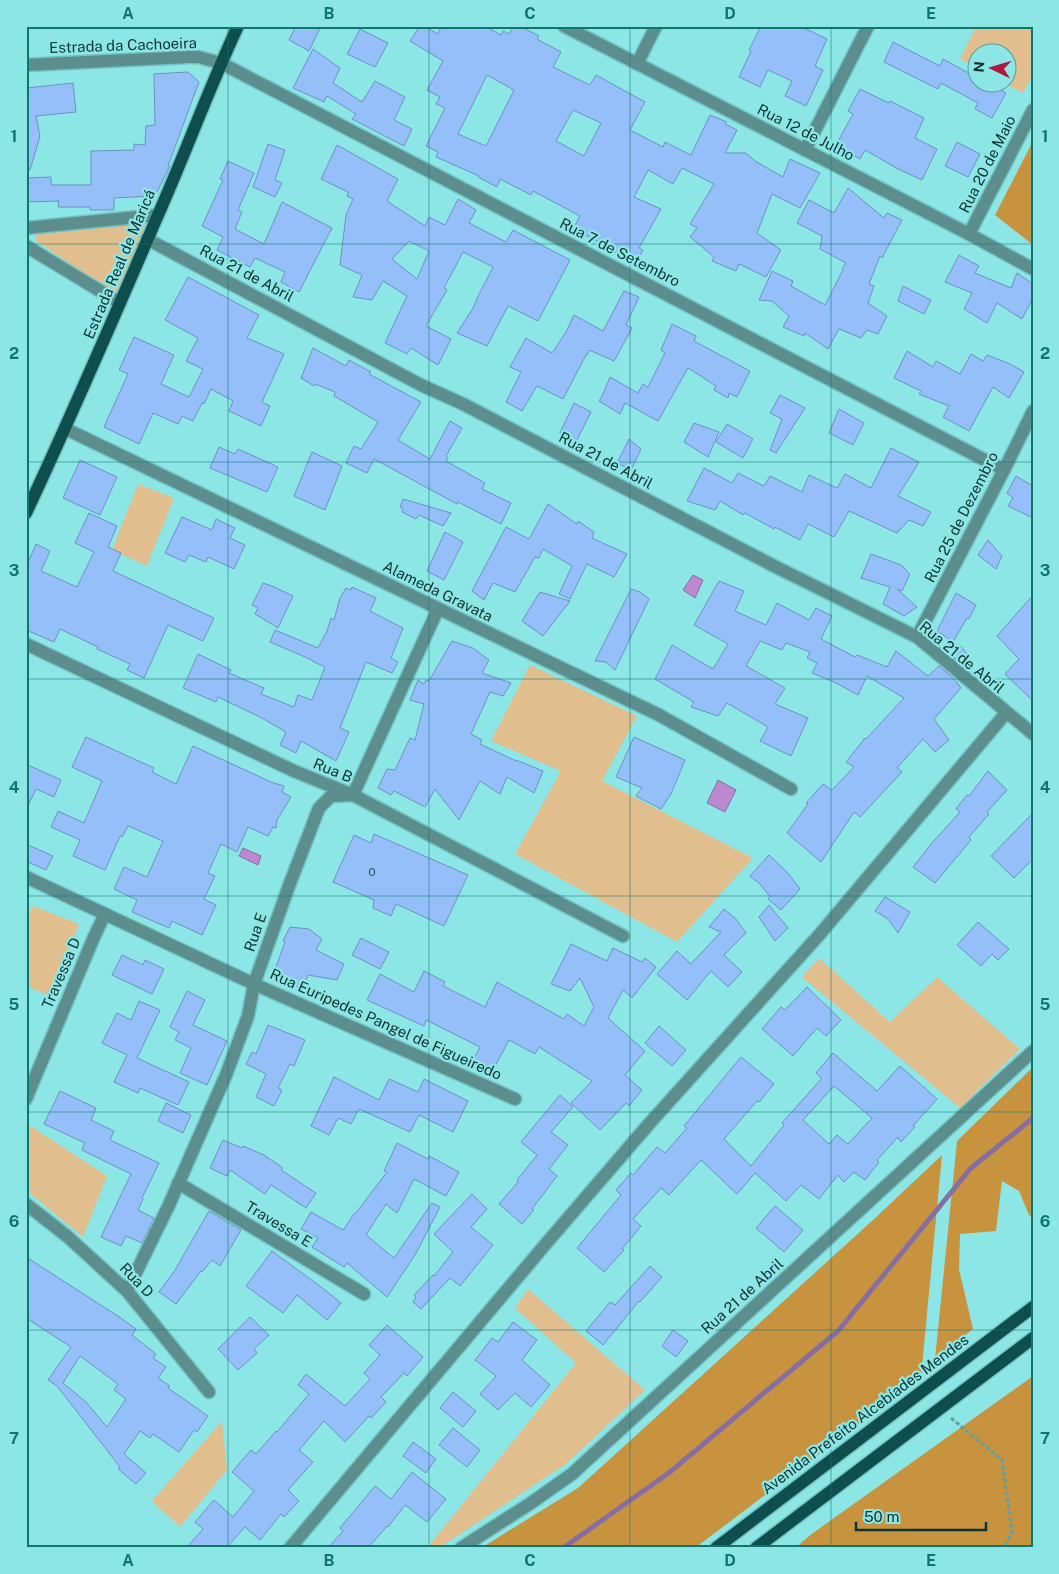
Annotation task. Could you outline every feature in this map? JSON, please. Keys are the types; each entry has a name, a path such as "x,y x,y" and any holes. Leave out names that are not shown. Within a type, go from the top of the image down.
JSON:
{"main road":[{"name":"Estrada Real de Maricá","path":"26,513 66,429 238,26"},
{"name":"Avenida Prefeito Alcebíades Mendes","path":"716,1548 1033,1307"},
{"path":"756,1548 1033,1338"}],"street":[{"name":"Rua 12 de Julho","path":"564,26 969,234 1033,269"},
{"path":"637,64 656,26"},
{"path":"805,150 868,26"},
{"name":"Estrada da Cachoeira","path":"26,65 188,57 198,57 221,63"},
{"name":"Rua 7 de Setembro","path":"221,63 1004,470"},
{"name":"Rua 20 de Maio","path":"969,234 1033,110"},
{"path":"26,228 158,215"},
{"name":"Rua 21 de Abril","path":"148,239 421,385 463,404 772,565 916,637 1033,734"},
{"path":"26,246 120,303"},
{"name":"Rua 25 de Dezembro","path":"916,637 1033,411"},
{"name":"Alameda Gravata","path":"66,429 659,715 791,790"},
{"path":"353,795 438,609"},
{"name":"Rua B","path":"26,644 294,771 353,795 622,936"},
{"path":"290,1548 617,1160 820,934 1006,713"},
{"name":"Rua E","path":"127,1291 178,1183 226,1074 248,1016 254,984 290,883 320,808 331,796 353,795"},
{"name":"Rua Euripedes Pangel de Figueiredo","path":"26,877 254,984 515,1099"},
{"name":"Travessa D","path":"26,1100 105,914"},
{"name":"Rua 21 de Abril","path":"461,1548 572,1474 1033,1051"},
{"name":"Travessa E","path":"178,1183 364,1294"},
{"name":"Rua D","path":"26,1204 68,1237 127,1291 209,1392"}],"path":[{"path":"939,1408 1002,1460 1012,1532 1004,1548"}],"shaded area":[{"path":"976,26 1033,26 1033,75 1023,93 1016,89 1016,42 968,42"},
{"path":"966,47 966,62 960,59"},
{"path":"1033,141 1033,245 995,215"},
{"path":"143,224 148,228 118,292 111,291 36,241 36,235 41,232"},
{"path":"138,484 174,498 147,566 112,550"},
{"path":"693,575 703,580 695,598 683,590"},
{"path":"530,665 637,716 602,781 753,858 677,942 515,854 561,771 491,741"},
{"path":"718,780 736,790 725,812 707,803"},
{"path":"243,848 261,856 258,865 239,856"},
{"path":"33,906 79,924 51,996 26,986 26,917"},
{"path":"819,958 890,1022 937,977 1020,1049 960,1108 802,977"},
{"path":"1033,1067 1033,1219 1029,1215 1019,1191 1002,1181 996,1231 960,1234 959,1269 973,1329 935,1359 957,1141"},
{"path":"26,1123 107,1176 83,1237 26,1190"},
{"path":"942,1155 921,1377 695,1548 481,1548 578,1488"},
{"path":"528,1289 645,1390 566,1464 439,1548 427,1548 576,1363 515,1308"},
{"path":"1033,1376 1033,1548 795,1548 813,1533"},
{"path":"222,1421 227,1470 180,1527 152,1501"}],"building":[{"path":"296,26 321,26 309,51 289,40"},
{"path":"420,26 424,26 438,34 441,26 485,26 501,35 503,31 509,34 514,26 520,26 539,36 537,39 561,52 553,67 590,85 596,75 645,102 630,130 663,147 665,142 691,155 710,115 727,122 725,124 737,130 725,153 746,153 755,161 783,177 790,159 820,173 800,208 772,194 757,233 781,250 766,277 739,264 736,271 712,261 714,257 690,237 697,228 690,224 714,184 682,168 673,184 648,170 634,197 661,209 639,248 643,250 636,264 614,252 615,250 573,229 580,216 533,191 531,195 500,179 497,187 479,176 436,157 438,152 426,146 445,108 436,104 440,97 427,90 443,61 410,41","holes":["487,75 514,90 486,146 458,134","573,110 601,123 584,156 556,141"]},
{"path":"761,26 800,26 827,39 815,66 823,70 806,106 785,96 792,81 768,70 760,87 739,77 751,51 749,50"},
{"path":"360,29 388,43 375,67 347,54"},
{"path":"893,42 940,66 943,59 966,72 966,92 1006,93 992,118 975,109 978,103 941,83 938,89 884,62"},
{"path":"313,49 340,68 333,83 362,102 375,81 405,97 394,120 412,129 404,146 352,119 356,114 327,96 324,102 293,88"},
{"path":"188,72 199,82 168,166 170,166 155,196 114,198 114,210 90,210 90,207 58,207 59,201 26,202 26,178 51,177 51,185 91,185 91,151 134,150 134,144 145,145 146,126 155,125 154,74"},
{"path":"73,83 76,112 36,116 40,136 30,170 26,169 26,88"},
{"path":"860,89 924,118 915,138 937,149 922,180 865,150 860,159 836,145 853,114 848,111"},
{"path":"957,142 980,154 968,177 945,166"},
{"path":"268,144 285,150 275,180 282,183 275,197 253,187"},
{"path":"337,145 398,179 387,201 425,226 429,217 445,225 458,199 476,210 469,223 506,242 513,230 570,260 538,321 508,306 487,346 457,333 473,308 493,267 463,252 444,288 447,290 426,326 451,339 438,365 411,348 407,354 385,343 407,296 383,281 372,300 353,297 362,275 340,265 346,215 353,199 347,196 348,192 321,179","holes":["409,241 429,251 417,279 392,259"]},
{"path":"228,161 254,173 238,210 242,212 235,229 264,244 282,202 332,228 299,292 281,282 285,272 255,258 250,267 217,250 223,237 202,226 223,180 220,179"},
{"path":"848,188 884,218 887,213 902,220 882,258 880,256 869,284 874,286 868,303 887,316 878,334 867,330 861,338 839,329 828,349 805,333 804,336 783,327 789,316 772,301 759,300 772,271 793,281 791,286 825,305 846,263 820,249 822,236 797,223 809,200 834,213"},
{"path":"959,255 979,266 975,273 1011,288 1017,273 1033,284 1033,298 1022,319 997,303 987,323 964,309 972,293 945,282"},
{"path":"188,277 259,315 247,338 284,354 262,402 270,406 261,426 229,411 233,401 211,389 193,421 182,416 178,424 153,413 139,444 104,427 128,374 119,370 134,337 174,355 161,384 189,397 203,369 186,361 198,338 165,320"},
{"path":"903,286 931,300 924,314 898,301"},
{"path":"624,291 639,297 626,325 632,328 614,361 589,350 563,399 537,386 522,411 506,402 521,372 510,367 526,338 552,353 566,332 574,315 603,331"},
{"path":"672,324 696,336 694,341 750,371 737,397 729,393 728,398 714,390 716,386 688,368 658,421 625,403 620,414 599,401 610,377 638,393 643,384 648,387 665,353 661,350"},
{"path":"313,348 346,366 349,360 371,372 369,374 421,402 398,440 430,459 450,421 462,428 446,456 448,458 446,461 485,483 482,489 511,503 501,524 458,502 457,504 374,459 367,473 346,463 354,446 361,449 378,422 334,396 335,392 315,384 314,386 301,378"},
{"path":"907,351 933,367 936,361 960,374 971,354 983,361 987,355 1024,372 1009,398 993,387 969,431 943,417 949,406 919,394 921,391 894,378"},
{"path":"780,395 805,408 776,453 770,450 782,419 770,413"},
{"path":"574,403 591,412 577,440 560,433"},
{"path":"839,409 864,423 853,445 829,433"},
{"path":"694,423 719,432 708,457 684,442"},
{"path":"727,424 753,439 743,458 716,442"},
{"path":"629,439 641,449 631,470 617,463"},
{"path":"219,447 235,454 238,449 278,467 267,492 210,468"},
{"path":"891,448 919,462 898,496 931,512 923,526 909,520 897,533 849,511 834,537 808,524 800,540 775,527 774,529 745,513 743,515 720,501 715,510 687,501 704,468 732,483 738,473 764,486 770,476 802,492 809,475 837,488 845,474 871,488"},
{"path":"312,452 342,466 325,510 294,496"},
{"path":"80,460 117,477 100,515 63,498"},
{"path":"1016,476 1033,486 1033,518 1008,506 1013,498 1007,493"},
{"path":"403,499 451,513 443,526 419,515 416,519 402,512 403,508 400,507"},
{"path":"548,504 577,524 578,521 594,532 592,538 627,554 614,577 587,564 570,599 559,594 572,566 543,549 539,558 535,557 515,592 493,583 484,600 472,591 506,527 529,539"},
{"path":"89,513 117,526 108,547 121,553 113,571 214,618 203,641 168,625 144,678 127,670 130,664 60,629 54,642 26,630 26,564 36,544 50,551 41,571 77,587 94,552 75,543"},
{"path":"182,517 212,530 216,519 235,528 230,538 245,545 234,569 208,557 206,562 189,555 185,562 165,553"},
{"path":"445,532 463,542 444,580 427,571"},
{"path":"988,540 1002,556 996,569 978,555"},
{"path":"871,554 901,565 910,574 902,591 897,589 917,607 904,616 883,604 890,587 861,578"},
{"path":"719,581 744,591 735,611 766,625 777,603 809,620 816,608 832,616 821,639 855,657 857,655 887,667 896,651 928,676 939,666 961,688 934,719 949,740 935,752 923,739 897,768 902,772 860,817 854,812 821,862 787,833 808,804 806,803 823,784 832,790 854,767 846,762 865,738 904,698 867,676 858,695 812,673 817,663 807,658 810,652 786,643 782,650 760,641 746,666 785,688 775,704 808,718 791,756 760,741 768,727 727,703 718,716 691,707 694,702 655,679 672,645 713,669 728,644 694,625"},
{"path":"263,583 293,596 278,628 255,614 258,608 252,605"},
{"path":"352,587 376,598 370,611 403,628 391,658 398,662 392,673 366,662 340,728 349,732 336,761 301,741 296,753 280,745 286,732 260,717 218,697 216,702 183,688 198,654 231,670 229,673 264,688 261,694 294,707 298,695 312,700 325,667 270,642 275,630 318,648 331,618 334,620 340,598 346,588 351,590"},
{"path":"631,589 640,592 649,599 615,670 606,662 595,661"},
{"path":"540,592 570,601 543,636 522,621"},
{"path":"956,593 976,605 953,642 937,631"},
{"path":"1033,595 1033,701 1005,674 1019,659 997,636"},
{"path":"452,641 473,648 489,660 482,673 511,683 503,696 490,692 471,734 482,740 480,744 543,771 534,793 507,777 500,794 480,781 459,820 435,789 425,807 394,791 391,795 378,788 387,769 395,770 410,738 415,740 424,704 410,700 418,680 424,684 426,680 429,681"},
{"path":"961,646 969,656 962,664 951,655"},
{"path":"86,737 154,768 152,772 176,784 193,746 271,782 284,786 282,792 291,797 277,820 276,828 273,827 268,836 248,827 237,852 221,844 208,873 215,876 204,899 216,905 202,935 172,921 169,928 132,912 137,900 114,889 124,867 147,877 163,841 128,826 122,837 120,836 105,870 73,856 80,840 51,827 58,811 84,823 102,781 72,767"},
{"path":"634,737 685,760 671,794 661,809 636,796 642,788 616,777"},
{"path":"26,764 61,780 54,797 36,789 26,810"},
{"path":"988,771 1007,790 987,812 989,814 969,837 971,840 935,883 913,867 960,812 956,809 967,795 969,796"},
{"path":"1033,813 1033,859 1014,878 991,856"},
{"path":"374,834 468,875 444,926 396,904 391,916 373,908 374,900 333,882 354,835 371,843"},
{"path":"26,844 53,856 46,870 26,861"},
{"path":"769,855 787,872 800,889 781,910 768,899 770,897 760,884 750,876"},
{"path":"885,897 910,912 898,933 888,919 875,911"},
{"path":"769,905 788,928 775,941 759,917"},
{"path":"724,909 736,919 746,933 724,955 742,972 728,987 711,971 687,1000 657,974 677,951 691,964 721,932 709,927"},
{"path":"978,922 1009,949 998,960 992,954 981,966 957,945"},
{"path":"290,927 309,929 322,939 316,950 344,964 337,980 308,975 303,989 272,978 285,942 283,941"},
{"path":"361,938 389,952 380,969 352,955"},
{"path":"571,944 607,961 613,948 642,962 645,958 656,967 632,998 623,990 608,1018 645,1051 625,1075 642,1090 629,1106 626,1103 600,1130 571,1103 592,1081 539,1047 535,1054 509,1040 491,1074 471,1064 480,1047 426,1020 424,1026 367,1000 380,974 414,992 424,971 445,982 443,986 485,1007 497,982 564,1019 567,1014 584,1026 594,1007 580,978 570,991 551,984"},
{"path":"122,955 143,965 145,960 164,969 152,994 112,975"},
{"path":"807,987 841,1020 826,1036 817,1028 793,1056 762,1029 781,1007 785,1010"},
{"path":"187,991 205,1000 193,1025 227,1041 207,1085 180,1073 191,1048 175,1040 179,1032 170,1027"},
{"path":"139,1001 160,1010 137,1058 189,1082 178,1105 140,1088 138,1093 114,1082 127,1055 102,1043 117,1013 131,1020"},
{"path":"268,1025 305,1040 294,1066 290,1064 278,1088 282,1090 274,1106 256,1097 266,1074 246,1064 252,1052 256,1054"},
{"path":"659,1026 686,1050 672,1066 645,1043"},
{"path":"833,1053 877,1091 900,1066 937,1099 901,1142 898,1137 877,1160 879,1162 865,1180 854,1172 844,1182 838,1175 819,1199 801,1185 786,1201 755,1173 737,1194 701,1160 669,1195 661,1188 633,1219 641,1226 622,1249 624,1250 604,1272 577,1248 621,1195 616,1190 631,1173 633,1175 657,1147 665,1153 687,1128 684,1126 741,1057 774,1084 724,1139 751,1166 784,1125 782,1123 822,1078 816,1073","holes":["834,1086 872,1118 848,1144 837,1135 829,1144 803,1120"]},
{"path":"334,1077 379,1100 389,1079 418,1092 424,1079 468,1101 453,1132 419,1115 410,1132 359,1109 351,1124 338,1118 329,1135 311,1126"},
{"path":"60,1091 96,1108 91,1120 114,1131 110,1140 159,1163 138,1210 154,1218 142,1243 126,1236 121,1246 101,1237 131,1174 82,1150 85,1143 44,1124"},
{"path":"560,1095 573,1107 551,1132 568,1145 549,1169 557,1176 522,1224 499,1204 518,1182 517,1180 537,1155 521,1142"},
{"path":"166,1103 191,1115 183,1133 158,1121"},
{"path":"223,1140 264,1155 283,1168 281,1170 316,1193 306,1208 271,1185 265,1194 230,1170 227,1176 210,1168"},
{"path":"397,1143 428,1159 429,1156 459,1172 446,1196 414,1179 397,1213 386,1204 366,1235 394,1258 432,1203 440,1207 415,1255 387,1297 347,1263 344,1267 312,1247 318,1238 301,1229 311,1212 343,1230 387,1172 384,1171"},
{"path":"472,1194 487,1209 471,1227 493,1245 460,1286 450,1278 421,1309 413,1302 416,1297 414,1295 434,1276 453,1252 434,1234"},
{"path":"775,1206 803,1230 784,1252 756,1228"},
{"path":"209,1211 241,1230 220,1266 212,1260 201,1271 176,1304 159,1292 175,1270"},
{"path":"272,1251 341,1303 327,1320 297,1295 283,1313 246,1286"},
{"path":"26,1257 136,1329 132,1335 156,1354 153,1358 166,1367 158,1378 170,1386 168,1388 208,1416 197,1432 194,1430 179,1452 153,1434 150,1438 140,1431 124,1454 146,1473 136,1484 118,1469 120,1467 57,1386 48,1380 71,1347 26,1318","holes":["80,1356 118,1384 114,1390 126,1399 107,1427 86,1402 63,1383"]},
{"path":"650,1266 662,1277 639,1301 603,1345 586,1331 610,1302 615,1305"},
{"path":"250,1317 269,1335 254,1349 257,1353 238,1370 218,1349"},
{"path":"513,1322 537,1340 522,1360 550,1385 531,1407 515,1393 498,1410 480,1394 496,1376 475,1360 492,1338 498,1342"},
{"path":"387,1325 423,1357 407,1376 404,1373 381,1397 386,1402 371,1418 369,1416 345,1442 324,1421 299,1450 313,1462 288,1490 299,1501 284,1517 281,1514 260,1540 245,1527 226,1548 186,1548 203,1529 195,1522 214,1500 233,1517 254,1491 232,1472 251,1450 256,1454 309,1394 298,1385 306,1374 345,1406 370,1379 364,1373 380,1355 369,1345"},
{"path":"673,1330 688,1341 676,1357 662,1346"},
{"path":"453,1392 476,1411 463,1427 440,1408"},
{"path":"453,1428 480,1450 467,1467 439,1445"},
{"path":"413,1442 436,1459 426,1473 403,1456"},
{"path":"412,1472 446,1499 427,1522 405,1505 368,1548 328,1548 343,1531 340,1528 375,1486 391,1499"}],"waterway":[{"path":"563,1548 670,1472 838,1331 971,1168 1033,1118"}]}
